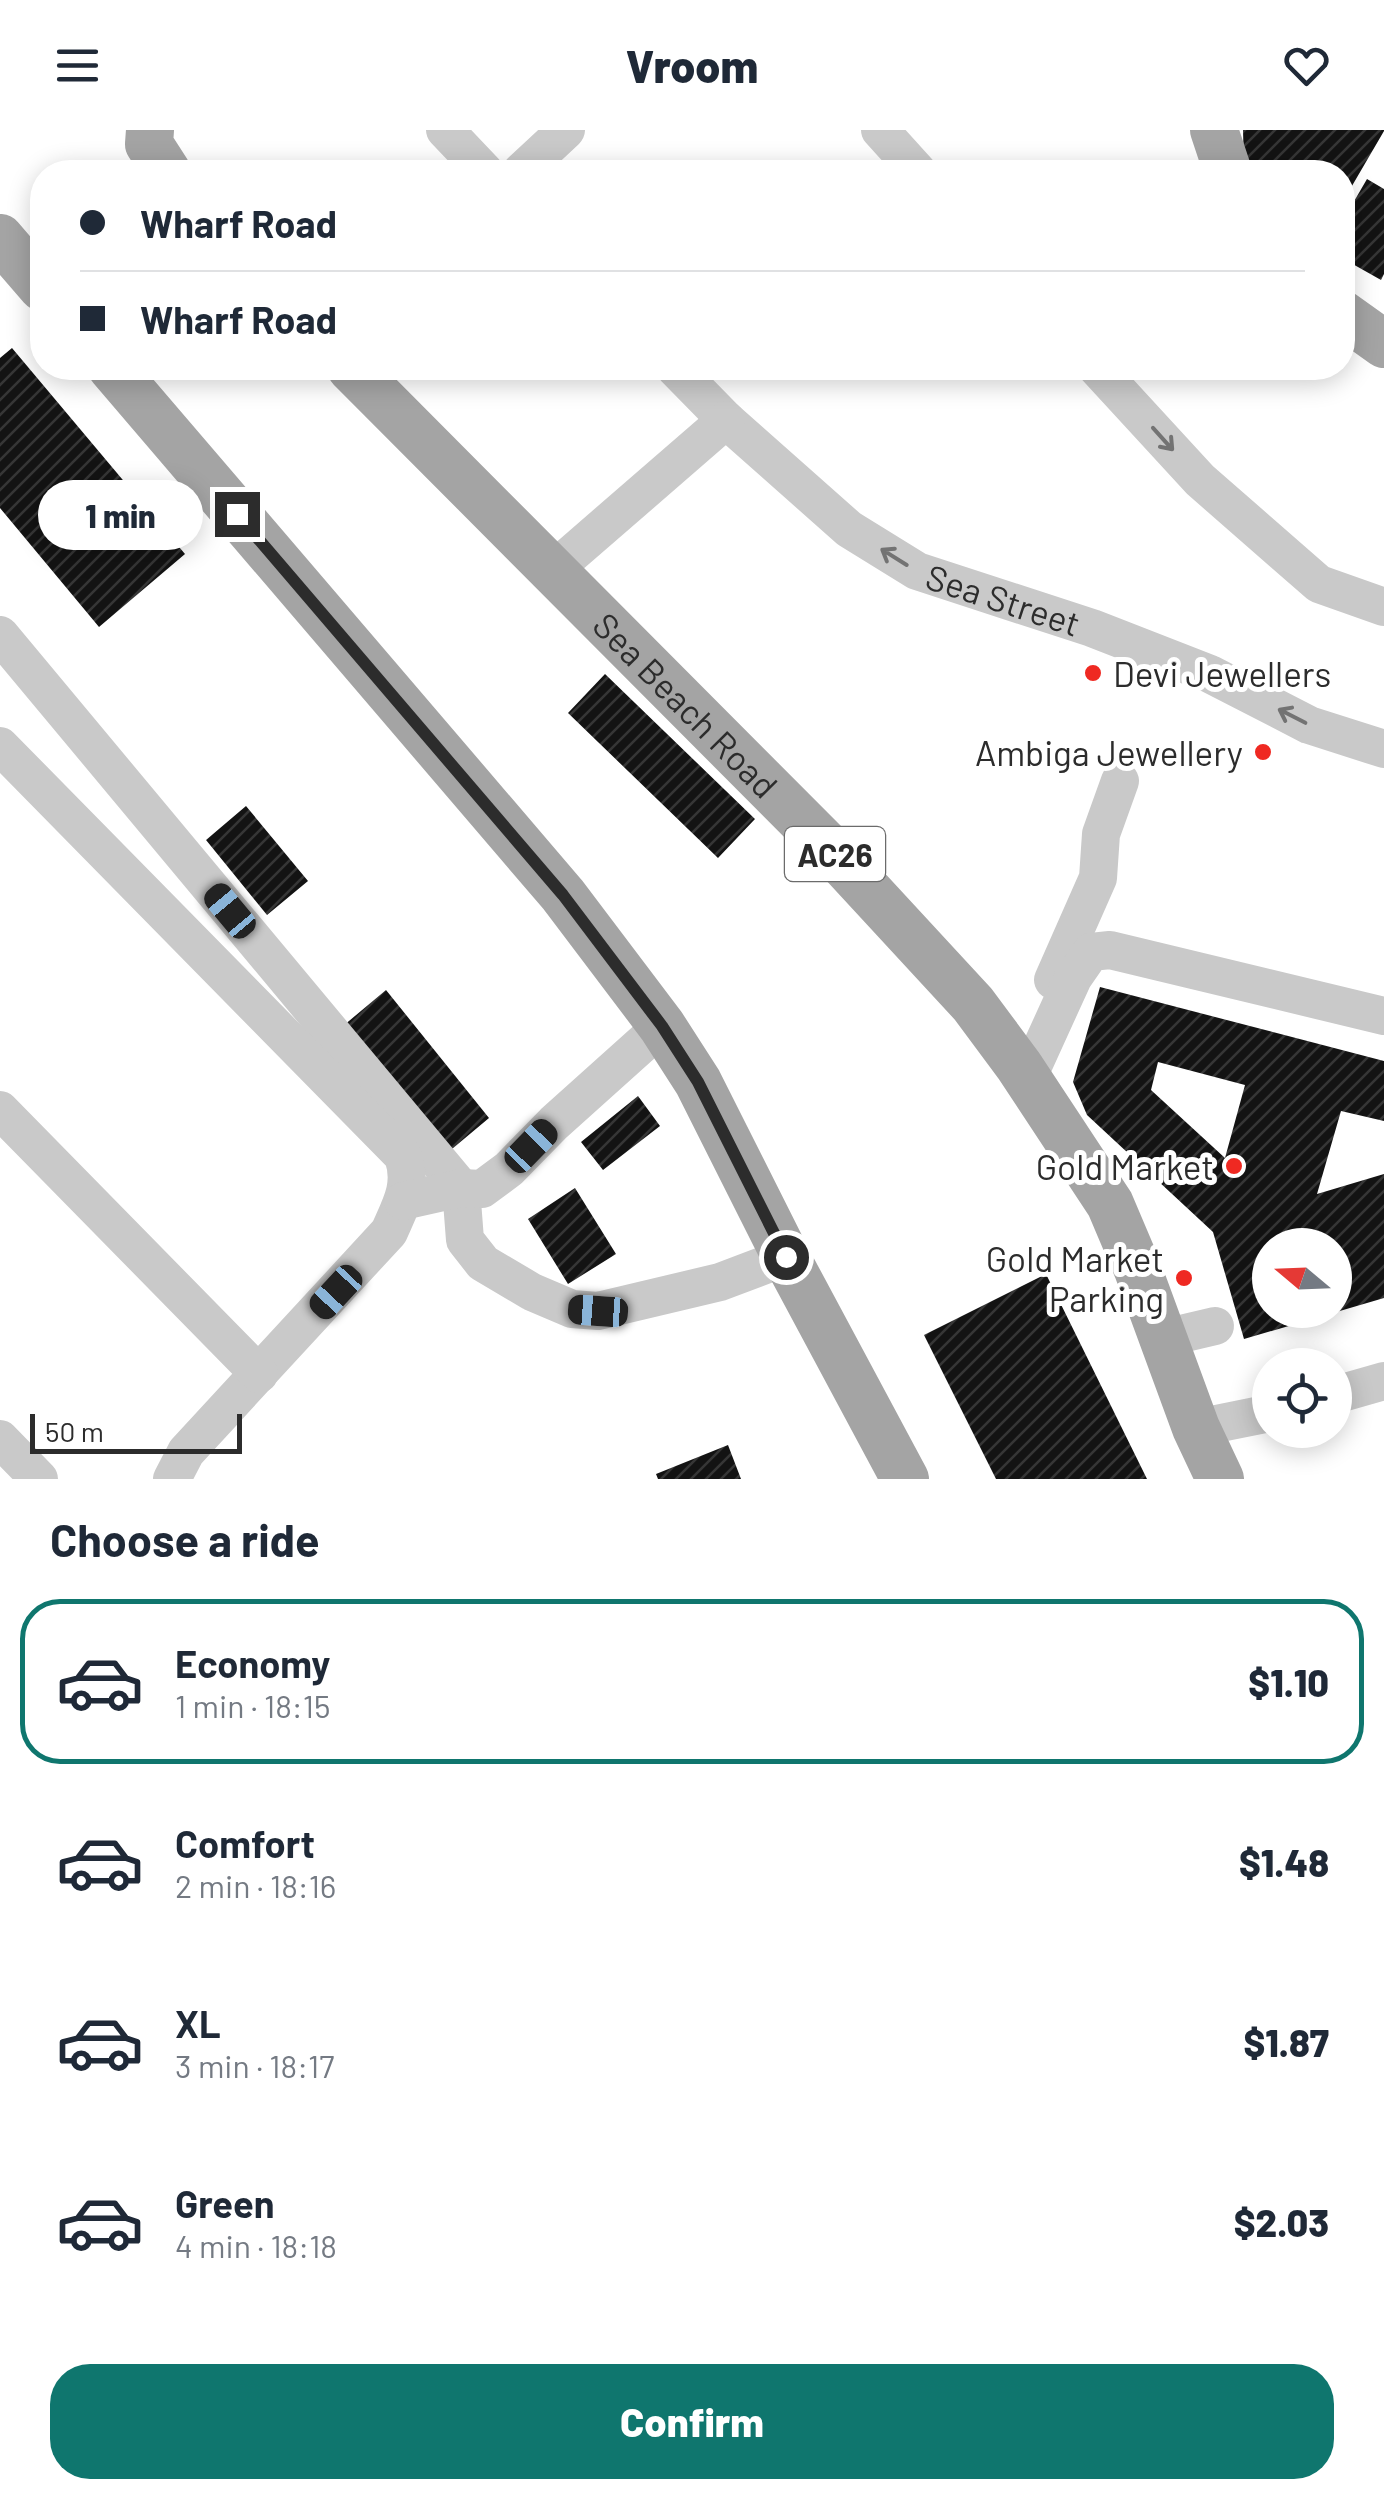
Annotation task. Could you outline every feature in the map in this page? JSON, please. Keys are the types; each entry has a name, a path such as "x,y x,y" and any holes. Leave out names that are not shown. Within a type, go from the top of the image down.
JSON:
{"main road":[{"path":"150,130 149,144 159,160"},
{"path":"1214,130 1224,160"},
{"path":"0,238 30,274"},
{"path":"1355,323 1384,344"},
{"path":"122,380 563,895 662,1026 698,1082 905,1479"},
{"name":"Sea Beach Road","path":"364,380 828,846 972,1004 1022,1071 1110,1204 1196,1428 1220,1479"}],"street":[{"path":"446,130 473,160"},
{"path":"535,160 566,130"},
{"path":"880,130 907,160"},
{"name":"Sea Street","path":"687,380 849,530 917,572 1092,628 1210,674 1310,725 1384,749"},
{"path":"1108,380 1200,480 1319,584 1384,607"},
{"path":"552,571 726,420"},
{"path":"0,635 460,1188 465,1240 483,1263 532,1292 572,1309 598,1311 720,1282 786,1257"},
{"path":"0,746 403,1156 409,1173 389,1232 186,1452 172,1479"},
{"path":"1022,1071 1098,878 1101,834 1120,781"},
{"path":"1022,1071 1091,952 1110,950 1384,1016"},
{"path":"402,1201 460,1188 482,1189 509,1170 662,1026"},
{"path":"0,1110 258,1374"},
{"path":"1164,1338 1215,1326"},
{"path":"1352,1389 1384,1381"},
{"path":"1196,1428 1252,1417"},
{"path":"0,1439 40,1479"}],"building":[{"path":"1243,130 1384,130 1355,181 1355,160 1244,160"},
{"path":"1367,179 1384,189 1381,280 1355,265 1355,200"},
{"path":"12,348 30,369 30,380 39,380 185,554 99,627 0,508 0,358"},
{"path":"605,674 755,819 718,858 568,713"},
{"path":"246,806 308,881 267,915 206,840"},
{"name":"Gold Market","path":"1100,987 1384,1061 1384,1121 1341,1111 1317,1194 1384,1174 1384,1298 1352,1307 1352,1228 1252,1228 1252,1328 1282,1328 1244,1339 1213,1232 1087,1115 1073,1082","holes":["1158,1062 1245,1085 1225,1158 1151,1090"]},
{"path":"386,990 489,1118 446,1154 343,1026"},
{"path":"638,1096 660,1126 603,1170 581,1142"},
{"path":"575,1188 616,1254 568,1284 528,1219"},
{"path":"1046,1274 1147,1479 996,1479 924,1335"},
{"path":"728,1445 741,1479 658,1479 656,1474"}],"place":[{"name":"Devi Jewellers","path":"1093,673"},
{"name":"Ambiga Jewellery","path":"1263,752"},
{"name":"Gold Market","path":"1234,1166"},
{"name":"Gold Market Parking","path":"1184,1278"}],"route":[{"path":"237,514 563,895 662,1026 698,1082 786,1257"}]}
